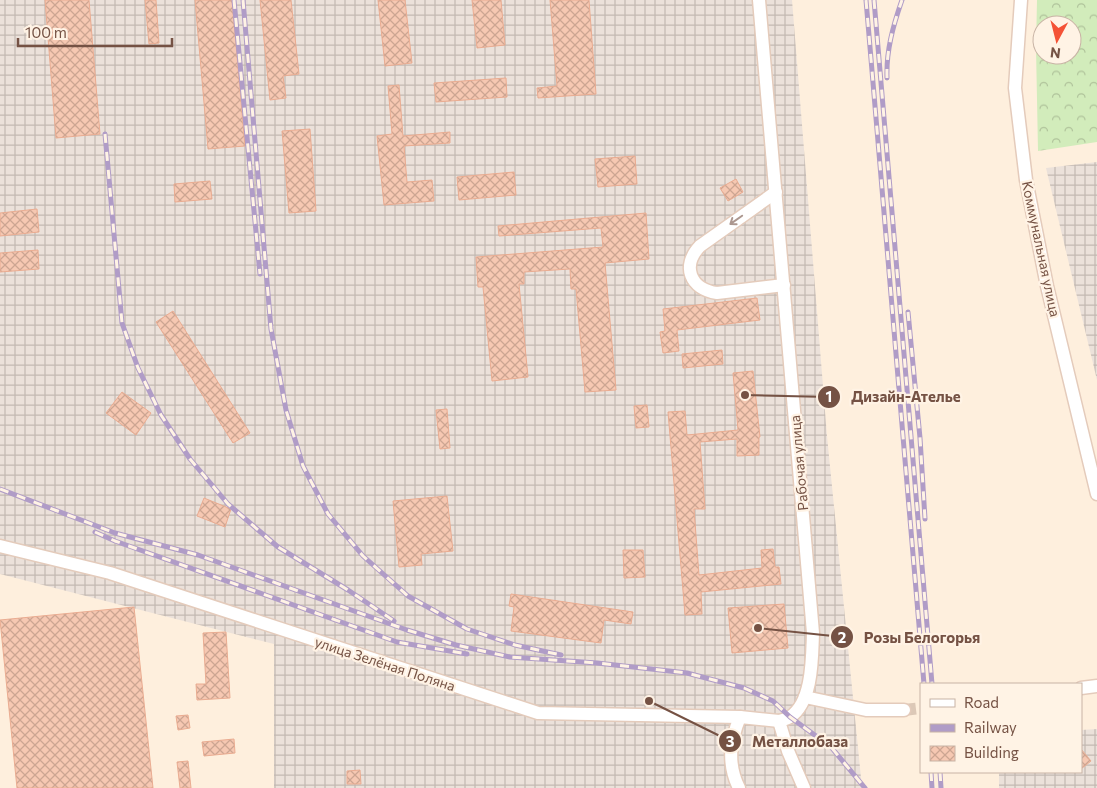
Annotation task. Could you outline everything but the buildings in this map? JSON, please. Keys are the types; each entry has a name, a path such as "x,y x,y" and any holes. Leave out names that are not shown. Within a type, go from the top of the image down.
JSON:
{"street":[{"name":"Рабочая улица","path":"759,0 813,633 810,675 805,697 798,709 790,717 779,721"},
{"name":"Коммунальная улица","path":"1021,0 1015,88 1026,180 1047,286 1097,494"},
{"path":"776,192 700,246 694,252 690,268 692,278 698,286 707,291 718,293 784,285"},
{"name":"улица Зелёная Поляна","path":"0,546 110,573 538,713 740,717 779,721"},
{"path":"1082,688 1097,686"},
{"path":"805,697 866,710 904,710"},
{"path":"740,717 732,736 730,756 735,780 740,788"},
{"path":"779,721 788,751 804,788"}],"shaded area":[{"path":"0,0 792,0 827,436 862,788 274,788 274,644 0,574"},
{"path":"1097,162 1097,380 1046,168"},
{"path":"1097,729 1097,788 999,788 999,773 1082,773 1082,730"}],"green space":[{"path":"1037,0 1097,0 1097,142 1038,151 1036,65 1082,65 1082,15 1037,15"}],"tunnel":[{"path":"904,710 920,708"}],"railway":[{"path":"234,0 260,274"},
{"path":"243,0 271,329 286,410 303,466 328,514 363,556 408,596 467,629 515,645 561,655"},
{"path":"866,0 924,683"},
{"path":"874,0 932,683"},
{"path":"887,78 891,39 902,0"},
{"path":"105,134 122,323 138,368 161,415 190,459 228,504 278,547 394,621"},
{"path":"908,312 920,438 925,519"},
{"path":"0,489 115,533 198,555 407,630 456,645 510,657 597,663 687,673 744,688 773,701 790,717 831,747 865,788"},
{"path":"95,532 115,541 397,642 467,654"},
{"path":"931,773 932,788"},
{"path":"940,773 941,788"}],"place":[{"name":"Дизайн-Ателье","path":"745,395"},
{"name":"Розы Белогорья","path":"758,628"},
{"name":"Металлобаза","path":"649,701"}]}
